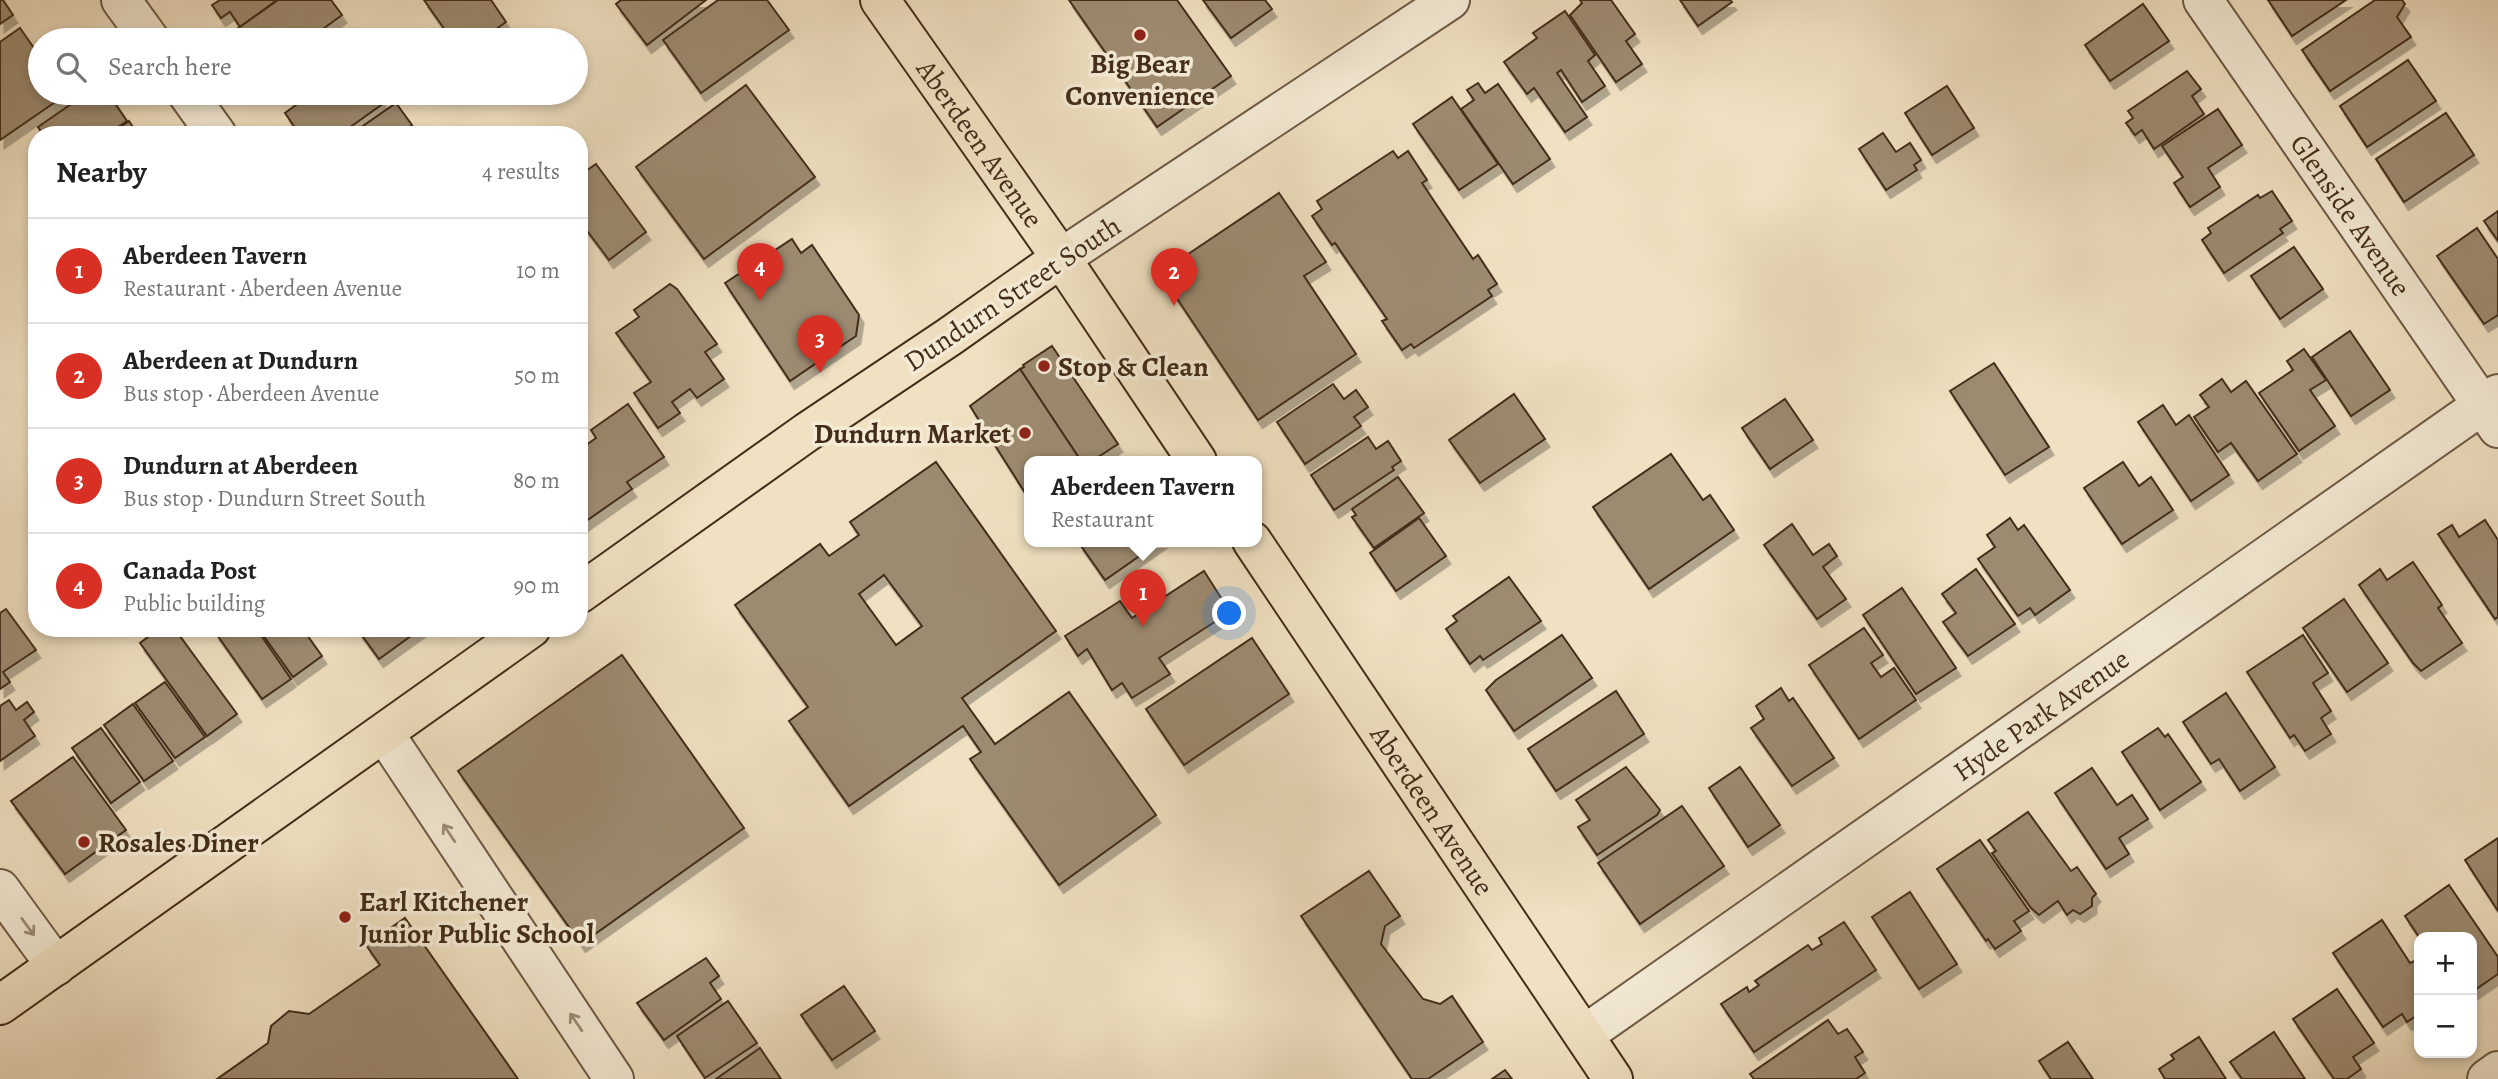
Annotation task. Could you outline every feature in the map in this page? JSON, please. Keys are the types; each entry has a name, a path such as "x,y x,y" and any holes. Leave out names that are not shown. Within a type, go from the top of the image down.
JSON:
{"main road":[{"name":"Aberdeen Avenue","path":"880,0 1061,258 1195,456"},
{"name":"Dundurn Street South","path":"588,588 807,432 1061,258"},
{"name":"Aberdeen Avenue","path":"1256,547 1614,1079"},
{"path":"0,1005 518,637"}],"street":[{"path":"121,0 141,28"},
{"name":"Dundurn Street South","path":"1061,258 1450,0"},
{"name":"Glenside Avenue","path":"2203,0 2493,409"},
{"path":"196,105 211,126"},
{"name":"Hyde Park Avenue","path":"1584,1035 2493,409"},
{"path":"383,733 614,1079"},
{"path":"0,889 56,966"},
{"path":"2487,1079 2498,1071"}],"building":[{"path":"0,0 3,0 13,15 0,24"},
{"path":"220,0 277,0 240,27 230,12 221,18 212,5"},
{"path":"278,0 331,0 342,15 324,28 238,28"},
{"path":"424,0 491,0 506,22 498,28 444,28"},
{"path":"621,0 706,0 647,45 616,4"},
{"path":"718,0 767,0 789,30 701,93 663,40"},
{"path":"1069,0 1177,0 1231,76 1157,127"},
{"path":"1203,0 1265,0 1272,9 1231,38"},
{"path":"1580,0 1611,0 1635,34 1626,41 1642,64 1616,82 1570,15 1582,3"},
{"path":"1680,0 1730,0 1732,2 1698,26"},
{"path":"2268,0 2346,0 2292,36"},
{"path":"2375,0 2402,0 2405,4 2397,17 2411,37 2330,91 2302,50"},
{"path":"2143,4 2169,41 2110,81 2085,45"},
{"path":"1565,11 1595,55 1588,61 1605,86 1582,102 1561,70 1557,73 1587,117 1565,132 1534,88 1527,94 1504,62 1537,38 1533,33"},
{"path":"20,28 28,39 28,105 51,105 0,140 0,42"},
{"path":"2408,60 2436,101 2367,147 2340,106"},
{"path":"2187,71 2201,89 2192,96 2204,114 2154,149 2142,130 2135,135 2126,123 2133,118 2128,111"},
{"path":"1478,83 1485,93 1498,84 1550,159 1513,184 1461,109 1474,100 1467,90"},
{"path":"746,85 815,177 704,259 636,167"},
{"path":"1947,86 1974,128 1932,155 1905,113"},
{"path":"1452,97 1498,164 1459,190 1413,124"},
{"path":"70,105 116,105 127,121 120,126 39,126"},
{"path":"296,105 381,105 352,126 294,126 285,113"},
{"path":"393,105 397,105 412,125 411,126 363,126"},
{"path":"2218,109 2242,145 2208,168 2220,187 2190,207 2174,183 2183,177 2162,146"},
{"path":"2446,113 2474,155 2404,202 2376,159"},
{"path":"1883,133 1896,152 1910,143 1921,160 1914,165 1917,170 1886,190 1859,149"},
{"path":"1393,151 1398,158 1408,151 1427,180 1422,183 1473,259 1478,255 1497,284 1488,290 1492,296 1414,348 1411,344 1402,350 1382,321 1387,319 1335,243 1332,245 1312,216 1322,209 1317,201"},
{"path":"596,164 646,232 609,260 588,232 588,170"},
{"path":"2272,191 2292,221 2280,229 2283,233 2224,273 2202,240 2211,233 2208,228 2258,195 2260,198"},
{"path":"1279,193 1326,262 1304,276 1356,354 1258,420 1160,273"},
{"path":"2498,211 2498,241 2484,221"},
{"path":"2477,228 2498,259 2498,315 2484,324 2437,256"},
{"path":"792,239 801,253 812,245 859,315 856,336 790,381 725,283"},
{"path":"2294,247 2323,289 2280,319 2251,276"},
{"path":"670,284 677,289 717,344 705,352 724,379 697,398 690,389 672,402 680,413 658,428 634,393 651,382 616,333 639,317 634,310"},
{"path":"2350,331 2390,390 2351,416 2312,357"},
{"path":"1052,346 1118,444 1100,456 1078,456 1020,369"},
{"path":"2304,349 2326,380 2310,390 2335,426 2299,451 2259,393 2293,370 2287,361"},
{"path":"1994,363 2049,447 2005,475 1950,391"},
{"name":"Dundurn Market","path":"1020,369 1078,456 1024,456 1024,491 970,406"},
{"path":"2222,379 2231,392 2246,381 2297,454 2258,481 2231,443 2218,452 2194,417 2209,407 2200,395"},
{"path":"1333,384 1344,399 1356,390 1368,407 1354,417 1361,426 1305,464 1277,422"},
{"path":"1514,394 1545,439 1480,483 1449,440"},
{"path":"1785,399 1813,440 1770,469 1742,428"},
{"path":"628,404 664,457 627,482 632,489 588,520 588,444 596,438 591,430"},
{"path":"2163,405 2176,425 2189,415 2229,475 2191,501 2138,422"},
{"path":"1368,437 1376,449 1388,441 1401,461 1392,467 1394,470 1334,510 1311,475"},
{"path":"1671,454 1703,500 1710,495 1734,530 1649,589 1593,507"},
{"path":"936,462 1056,631 962,698 995,744 1069,692 1156,815 1059,885 970,759 981,752 963,726 849,806 789,721 808,707 735,605 820,544 829,556 859,535 850,522","holes":["884,575 922,626 896,645 859,594"]},
{"path":"2123,462 2139,486 2151,477 2173,510 2122,544 2084,488"},
{"path":"1398,477 1424,513 1374,548 1352,517 1356,515 1352,509"},
{"path":"1419,518 1446,556 1396,591 1370,553"},
{"path":"2010,518 2018,530 2024,525 2070,590 2035,615 2030,608 2018,616 1978,559 1995,547 1987,535"},
{"path":"2485,520 2498,540 2498,617 2495,619 2438,534 2452,525 2459,537"},
{"path":"1792,524 1813,555 1829,544 1837,556 1823,567 1846,599 1817,619 1764,545"},
{"path":"1082,547 1152,547 1105,580"},
{"path":"2413,562 2442,605 2438,608 2462,643 2421,671 2359,585 2380,569 2387,580"},
{"path":"1976,569 2015,624 1968,656 1943,622 1956,613 1942,594"},
{"path":"1204,571 1230,612 1159,658 1170,674 1132,698 1122,683 1112,690 1087,649 1078,656 1065,636 1120,601 1132,618"},
{"path":"1509,577 1541,621 1483,660 1480,656 1470,664 1446,629 1457,621 1453,616"},
{"path":"1902,588 1956,668 1916,694 1863,615"},
{"path":"2344,599 2388,663 2347,692 2303,628"},
{"path":"6,609 36,650 3,672 10,682 0,689 0,613"},
{"path":"1864,628 1883,655 1871,663 1881,677 1894,668 1916,700 1859,739 1809,665"},
{"path":"1562,635 1592,678 1514,731 1486,690 1496,680"},
{"path":"2303,635 2328,673 2313,683 2331,711 2321,718 2331,734 2305,751 2294,735 2290,738 2247,672"},
{"path":"148,637 181,637 237,714 207,736 140,643"},
{"path":"219,637 262,637 291,679 262,699"},
{"path":"264,637 308,637 322,656 293,677"},
{"path":"363,637 410,637 379,659"},
{"path":"1252,638 1289,694 1184,765 1146,709"},
{"path":"622,655 744,828 581,944 458,771"},
{"path":"165,682 205,737 175,758 135,703"},
{"path":"1781,688 1789,701 1793,698 1834,758 1792,786 1751,728 1764,719 1756,706"},
{"path":"1616,691 1644,734 1556,791 1528,749"},
{"path":"2226,693 2275,767 2240,791 2219,759 2211,764 2183,722"},
{"path":"9,700 16,710 27,702 34,712 24,720 35,736 0,761 0,706"},
{"path":"133,704 173,761 144,781 104,725"},
{"path":"101,728 140,782 111,803 72,748"},
{"path":"2158,728 2165,737 2168,734 2201,782 2160,810 2122,752"},
{"path":"73,757 126,830 65,874 11,801"},
{"path":"1626,767 1660,810 1657,815 1597,855 1578,827 1590,820 1576,800"},
{"path":"1740,767 1780,825 1748,847 1709,788"},
{"path":"2092,768 2117,805 2132,795 2148,819 2119,838 2129,854 2106,869 2055,793"},
{"path":"1682,806 1724,866 1640,924 1598,863"},
{"path":"2028,812 2071,871 2077,867 2096,894 2092,898 2092,906 2080,914 2073,910 2067,915 2058,901 2039,915 2031,908 1992,853 1996,851 1988,840"},
{"path":"2498,838 2498,911 2465,860"},
{"path":"1980,840 2029,911 2014,921 2021,931 1995,949 1988,939 1986,941 1937,869"},
{"path":"1369,871 1400,916 1385,926 1381,944 1423,999 1440,1004 1452,996 1483,1042 1428,1079 1412,1079 1301,916"},
{"path":"2449,885 2498,957 2498,974 2477,989 2477,932 2416,932 2405,916"},
{"path":"1910,892 1957,964 1919,989 1872,917"},
{"path":"405,918 518,1079 217,1079 268,1043 271,1026 289,1011 309,1014 380,965 366,945"},
{"path":"2382,920 2410,963 2414,961 2414,1017 2407,1022 2402,1014 2383,1027 2333,953"},
{"path":"1844,922 1876,970 1754,1052 1721,1004 1747,987 1749,992 1759,985 1755,981 1808,945 1812,950 1822,944 1819,938"},
{"path":"706,958 719,976 710,983 721,999 664,1040 637,1003"},
{"path":"844,986 875,1031 832,1060 801,1015"},
{"path":"2337,989 2374,1043 2353,1057 2361,1069 2347,1079 2334,1079 2293,1019"},
{"path":"728,1001 757,1043 705,1078 677,1036"},
{"path":"1828,1020 1838,1034 1847,1029 1863,1052 1855,1057 1865,1073 1856,1079 1754,1079 1750,1074"},
{"path":"2274,1032 2305,1079 2242,1079 2230,1062"},
{"path":"2199,1037 2226,1079 2165,1079 2159,1069 2174,1059 2171,1055"},
{"path":"2068,1042 2093,1079 2051,1079 2039,1061"},
{"path":"760,1048 781,1079 716,1079"},
{"path":"1505,1070 1512,1079 1492,1079"}],"place":[{"name":"Big Bear Convenience","path":"1140,35"},
{"name":"Canada Post","path":"760,301"},
{"name":"Aberdeen at Dundurn","path":"1174,306"},
{"name":"Stop & Clean","path":"1044,366"},
{"name":"Dundurn at Aberdeen","path":"820,373"},
{"name":"Dundurn Market","path":"1025,433"},
{"name":"Aberdeen Tavern","path":"1143,627"},
{"name":"Rosales Diner","path":"84,842"},
{"name":"Earl Kitchener Junior Public School","path":"345,917"}]}
